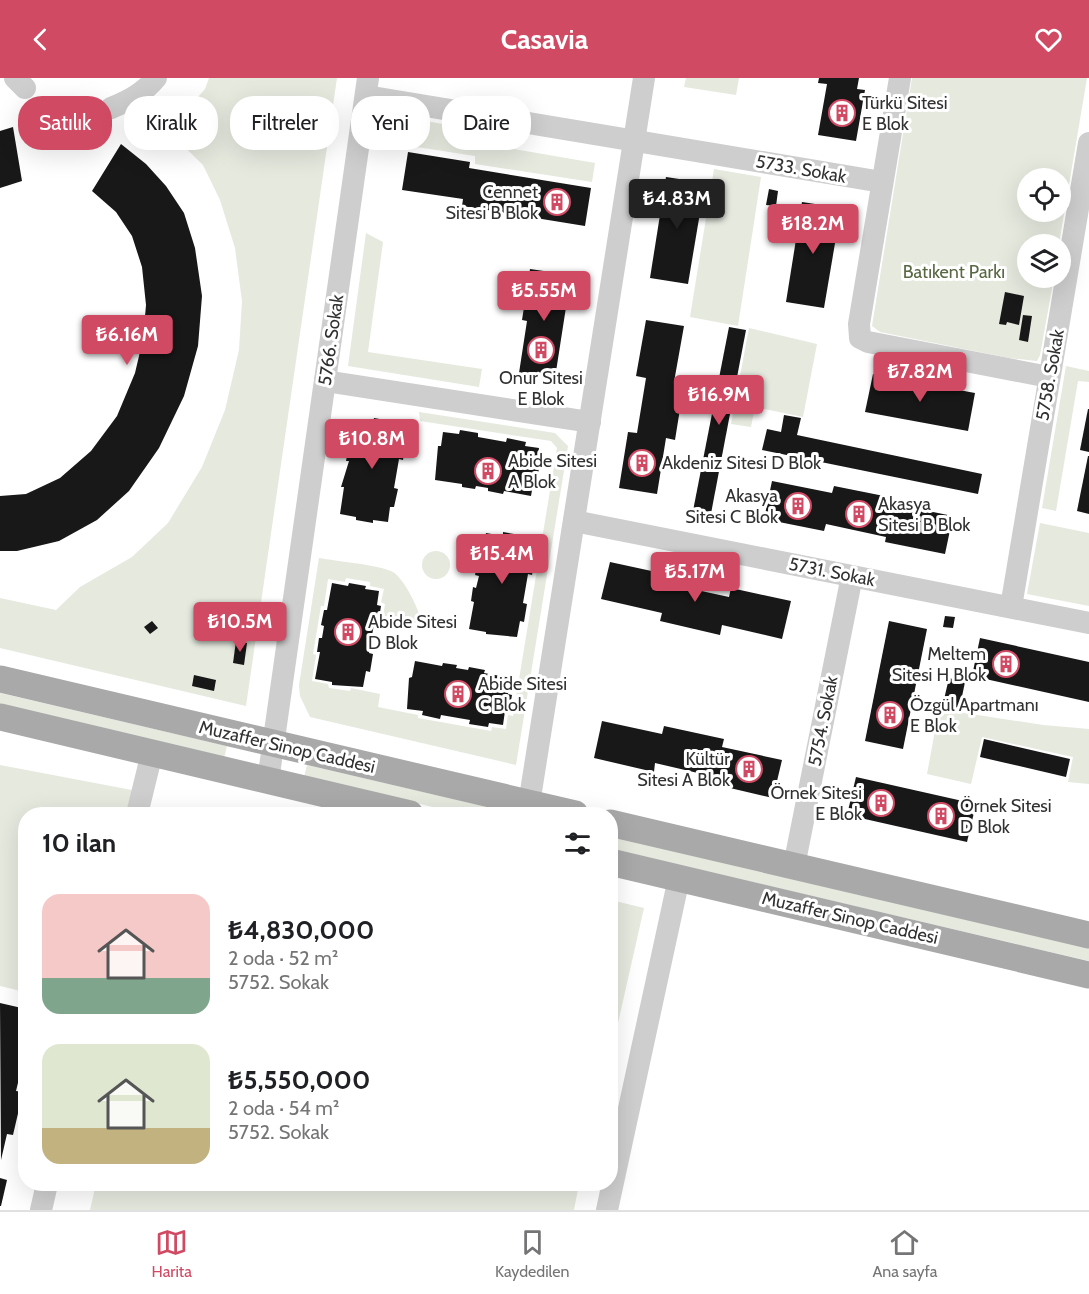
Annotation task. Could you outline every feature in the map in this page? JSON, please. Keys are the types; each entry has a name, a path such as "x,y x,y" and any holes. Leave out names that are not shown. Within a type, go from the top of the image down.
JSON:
{"main road":[{"name":"Muzaffer Sinop Caddesi","path":"0,680 542,807"},
{"name":"Muzaffer Sinop Caddesi","path":"0,717 380,807"},
{"path":"618,825 1089,935"},
{"name":"Muzaffer Sinop Caddesi","path":"618,864 1089,975"}],"street":[{"path":"112,108 141,93 156,78"},
{"path":"529,804 644,78"},
{"path":"900,78 859,324 860,338 867,342 1049,377"},
{"name":"5733. Sokak","path":"367,87 634,141 882,182"},
{"name":"5766. Sokak","path":"268,781 367,87"},
{"name":"5758. Sokak","path":"1011,607 1049,377 1083,212 1089,143"},
{"path":"325,381 590,422"},
{"name":"5731. Sokak","path":"574,521 1089,623"},
{"name":"5754. Sokak","path":"794,866 852,576"},
{"path":"139,807 152,753"},
{"path":"618,1159 679,878"},
{"path":"41,1210 45,1191"},
{"path":"607,1210 611,1191"}],"green space":[{"path":"209,78 337,78 334,96 230,96 230,150 327,150 246,706 0,648 0,598 56,610 80,587 132,557 168,523 202,467 225,410 239,350 242,301 235,248 220,200 203,165 188,150 218,150 218,96 199,96 205,89"},
{"path":"686,78 739,78 736,95 684,87"},
{"name":"Batıkent Parkı","path":"912,78 1087,78 1071,173 1071,168 1017,168 1017,222 1063,222 1061,234 1017,234 1017,288 1052,288 1037,361 1009,358 880,332 872,326"},
{"path":"430,122 442,124 442,150 519,150 595,163 592,182 475,164 475,156 430,149"},
{"path":"714,169 761,177 738,326 690,317"},
{"path":"366,233 383,242 368,352 482,369 479,387 348,366"},
{"path":"749,328 817,344 803,417 755,407 751,427 731,424"},
{"path":"1066,366 1089,371 1089,382 1078,381 1056,511 1042,508"},
{"path":"419,412 555,433 568,446 516,765 310,717 300,696 299,685 319,558 368,565 393,572 410,594 421,620 418,624 383,616 385,604 381,602 384,589 370,586 370,582 346,578 345,582 328,579 313,654 316,655 312,681 328,684 329,688 350,691 351,688 380,694 378,707 418,715 418,718 491,731 492,727 506,729 508,715 513,716 557,448 551,441 420,421"},
{"path":"1040,523 1089,533 1089,606 1027,594"},
{"path":"436,551 446,555 450,565 446,575 436,579 426,575 422,565 426,555"},
{"path":"0,693 227,746 224,758 0,705"},
{"path":"939,709 1043,725 1089,729 1089,784 1068,782 1073,757 982,737 971,784 927,774"},
{"path":"0,765 132,790 128,807 18,807 18,990 0,986"},
{"path":"307,765 487,807 433,807 304,777"},
{"path":"618,838 1089,947 1089,961 618,851"},
{"path":"618,902 644,908 618,1023"},
{"path":"94,1191 578,1191 574,1210 90,1210"}],"building":[{"name":"Türkü Sitesi E Blok","path":"819,78 859,78 857,89 865,90 856,141 818,135 827,84 818,83"},
{"path":"13,127 22,181 0,188 0,131"},
{"path":"121,144 124,150 128,150 146,164 166,186 184,213 195,248 202,296 198,346 184,396 159,448 129,491 97,520 59,541 17,551 0,551 0,496 26,494 60,478 91,451 117,416 135,373 143,339 146,305 142,267 132,236 116,212 92,191"},
{"path":"408,152 470,162 469,168 591,188 585,226 462,206 463,199 402,190"},
{"path":"666,177 705,183 688,284 650,278"},
{"path":"769,189 778,191 776,206 766,205"},
{"path":"802,202 841,208 824,308 786,302"},
{"path":"530,269 571,275 555,378 519,373 527,321 522,320"},
{"path":"1005,292 1024,296 1019,325 1007,322 1006,325 999,324"},
{"path":"1023,315 1032,316 1028,342 1019,340"},
{"path":"646,320 684,326 674,382 684,384 675,440 666,438 657,494 619,488 628,432 637,433 646,378 636,376"},
{"path":"729,327 746,330 709,524 691,521"},
{"path":"873,374 975,393 968,431 865,412"},
{"path":"1089,409 1089,452 1080,450"},
{"path":"784,415 801,418 797,435 982,474 978,494 762,450 767,429 781,432"},
{"path":"374,418 391,421 390,424 404,427 402,440 406,441 403,460 399,459 394,488 398,489 394,507 390,507 388,522 373,520 373,523 340,514 344,487 341,487 349,461 346,461 349,445 352,446 356,419 373,422"},
{"name":"Abide Sitesi A Blok","path":"460,430 478,433 478,437 506,442 507,438 526,442 525,446 539,448 537,462 540,463 531,496 504,491 503,494 488,491 488,488 476,486 475,489 462,487 462,484 435,480 438,446 441,446 443,432 459,434"},
{"path":"1089,456 1089,514 1077,511"},
{"path":"772,481 832,493 834,486 894,498 893,504 953,516 945,554 885,542 886,537 826,524 824,531 764,519"},
{"path":"503,532 520,535 519,539 533,541 531,555 535,556 532,575 528,574 523,603 527,604 524,622 520,621 517,637 486,634 486,632 469,629 474,602 471,601 473,587 476,588 479,576 475,575 478,560 481,560 486,533 503,536"},
{"path":"610,562 670,575 669,584 729,597 731,588 791,601 782,639 722,625 720,635 660,621 662,613 601,599"},
{"name":"Abide Sitesi D Blok","path":"332,583 348,586 349,583 379,591 377,605 381,606 378,625 374,624 369,653 373,654 370,672 366,671 363,687 332,685 332,682 315,679 320,652 317,652 319,638 322,638 324,626 321,625 324,610 327,610"},
{"path":"945,616 955,617 953,628 943,627"},
{"path":"152,621 158,628 150,634 144,627"},
{"path":"889,621 927,629 903,749 865,741"},
{"path":"980,638 1089,662 1089,702 972,676"},
{"path":"236,641 247,643 244,665 233,663"},
{"name":"Abide Sitesi C Blok","path":"415,661 442,666 443,663 457,665 456,668 468,670 469,667 485,670 484,673 511,678 508,694 512,695 509,712 505,711 503,725 489,723 488,727 469,724 470,720 441,715 440,719 422,715 423,711 407,709 409,678 412,677"},
{"path":"194,675 216,680 214,691 192,686"},
{"path":"949,678 965,682 959,711 942,708"},
{"path":"602,721 662,734 664,726 724,739 722,747 782,760 773,798 713,784 715,777 655,763 654,772 594,758"},
{"path":"984,739 1070,759 1066,777 980,757"},
{"path":"856,777 976,804 967,842 847,815"},
{"path":"0,1003 18,1007 18,1083 16,1091 18,1091 18,1114 13,1135 7,1134 1,1160"},
{"path":"0,1178 7,1180 1,1206 0,1206"}],"place":[{"name":"Türkü Sitesi E Blok","path":"842,113"},
{"name":"Cennet Sitesi B Blok","path":"557,202"},
{"name":"Onur Sitesi E Blok","path":"541,350"},
{"name":"Akdeniz Sitesi D Blok","path":"642,463"},
{"name":"Abide Sitesi A Blok","path":"488,471"},
{"name":"Akasya Sitesi C Blok","path":"798,506"},
{"name":"Akasya Sitesi B Blok","path":"859,514"},
{"name":"Abide Sitesi D Blok","path":"348,632"},
{"name":"Meltem Sitesi H Blok","path":"1006,664"},
{"name":"Abide Sitesi C Blok","path":"458,694"},
{"name":"Özgül Apartmanı E Blok","path":"890,715"},
{"name":"Kültür Sitesi A Blok","path":"749,769"},
{"name":"Örnek Sitesi E Blok","path":"881,803"},
{"name":"Örnek Sitesi D Blok","path":"941,816"}]}
